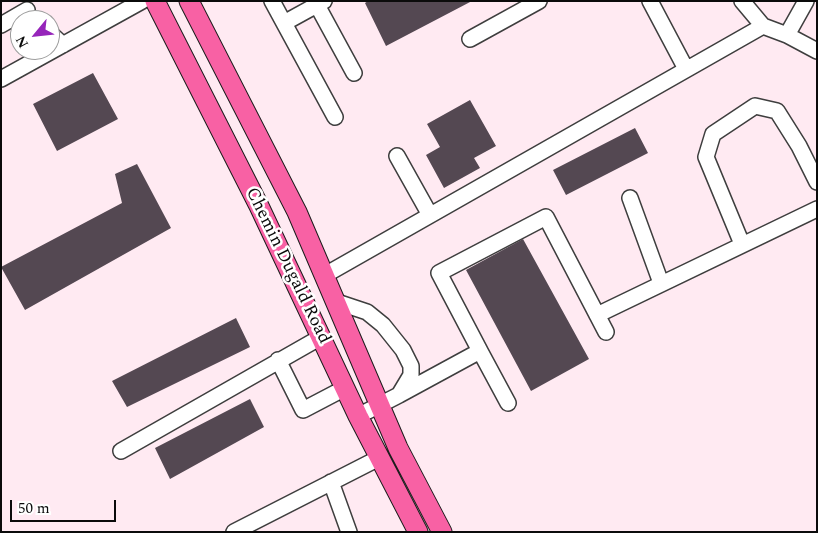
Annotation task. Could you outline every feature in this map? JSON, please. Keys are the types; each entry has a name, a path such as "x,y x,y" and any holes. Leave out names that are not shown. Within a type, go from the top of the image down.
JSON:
{"main road":[{"name":"Chemin Dugald Road","path":"155,1 258,206 358,416 418,532"},
{"name":"Chemin Dugald Road","path":"189,1 297,212 398,448 442,532"}],"street":[{"path":"1,79 142,1"},
{"path":"272,1 335,117"},
{"path":"470,40 539,1"},
{"path":"650,1 686,69"},
{"path":"742,1 763,26 787,35 817,51"},
{"path":"787,35 806,1"},
{"path":"284,23 320,3 354,74"},
{"path":"325,275 763,26"},
{"path":"60,42 63,45"},
{"path":"742,244 706,157 713,134 755,106 777,111 799,146 817,182"},
{"path":"397,156 430,215"},
{"path":"630,198 661,283"},
{"path":"597,315 817,209"},
{"path":"508,403 439,273 546,217 606,332"},
{"path":"337,302 367,312 382,325 409,359 412,375 399,395"},
{"path":"121,451 321,337"},
{"path":"358,416 480,351"},
{"path":"278,360 303,410 345,388"},
{"path":"234,532 379,458"},
{"path":"331,482 349,532"}],"building":[{"path":"368,1 472,1 386,46 365,3"},
{"path":"93,73 118,119 57,151 33,104"},
{"path":"470,100 496,146 474,158 480,168 444,188 426,155 440,147 427,124"},
{"path":"635,128 648,153 566,195 553,170"},
{"path":"137,164 171,228 25,310 1,267 122,203 115,174"},
{"path":"523,239 589,359 531,391 466,270"},
{"path":"236,318 250,347 127,407 112,381"},
{"path":"250,399 264,427 170,479 155,448"}]}
